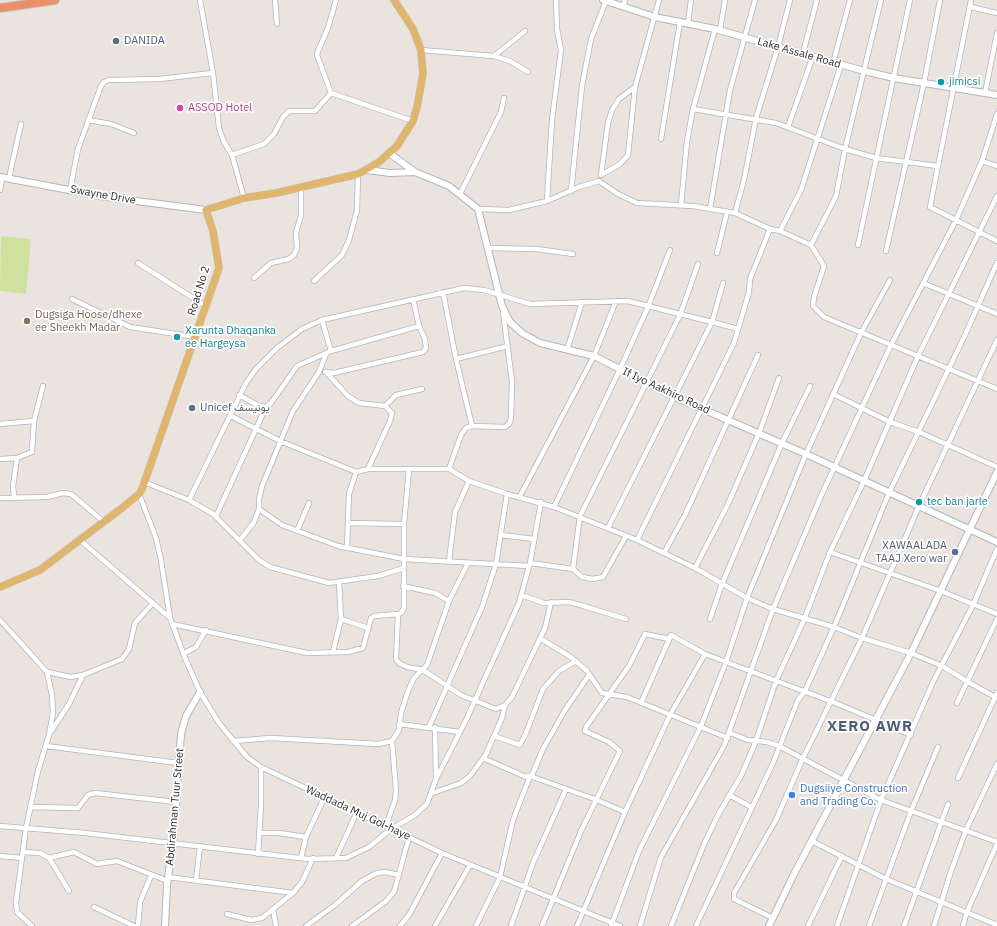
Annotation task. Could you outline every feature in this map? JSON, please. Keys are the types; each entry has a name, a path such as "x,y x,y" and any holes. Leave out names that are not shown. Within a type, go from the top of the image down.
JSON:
{"highway":[{"path":"0,8 54,0"}],"main road":[{"path":"206,210 244,198 358,174 367,170 397,146 412,121 417,107 423,74 421,50 413,29 394,0"},
{"name":"Road No 2","path":"139,494 207,307 219,268 213,231 206,210"},
{"path":"0,587 40,570 139,494"}],"street":[{"path":"200,0 213,73 219,128 224,142 232,155 244,198"},
{"path":"275,0 277,24"},
{"path":"331,93 317,55 328,28 336,0"},
{"path":"547,201 552,120 561,50 557,29 556,0"},
{"path":"571,191 582,86 591,39 604,0"},
{"name":"Lake Assale Road","path":"604,0 655,17 717,30 864,71 894,78 956,87 997,95"},
{"path":"623,7 625,0"},
{"path":"601,175 620,164 628,155 635,87 659,0"},
{"path":"688,23 691,0"},
{"path":"681,205 687,141 693,109 725,0"},
{"path":"710,209 725,113 755,0"},
{"path":"736,213 756,118 778,47 790,0"},
{"path":"803,53 817,0"},
{"path":"833,63 850,0"},
{"path":"811,245 836,196 845,149 881,0"},
{"path":"858,246 910,0"},
{"path":"886,251 924,83 940,0"},
{"path":"971,0 956,87 930,207 997,241"},
{"path":"971,7 997,13"},
{"path":"661,139 680,22"},
{"path":"494,56 525,31"},
{"path":"985,93 997,33"},
{"path":"421,50 494,56 510,61 528,72"},
{"path":"788,127 813,56"},
{"path":"780,231 801,190 841,65"},
{"path":"70,190 78,148 101,86 109,80 159,79 213,73"},
{"path":"599,181 608,123 612,110 619,99 635,87"},
{"path":"232,155 264,144 274,134 283,118 289,111 315,111 331,93"},
{"path":"331,93 412,121"},
{"path":"460,194 501,112 504,98"},
{"path":"693,109 756,118 788,127 845,149 876,158 938,166"},
{"path":"640,926 661,857 729,736 773,610 834,467 891,345 956,220 982,161 997,114"},
{"path":"88,120 111,124 134,133"},
{"path":"9,178 21,124"},
{"path":"389,153 404,162 415,172 449,186 478,209 484,211 509,210 547,201 599,181"},
{"path":"982,161 997,166"},
{"path":"367,170 390,173 415,172"},
{"path":"314,281 342,255 349,240 357,210 358,174"},
{"path":"0,190 1,178"},
{"name":"Swayne Drive","path":"1,178 9,178 106,198 206,210"},
{"path":"599,181 618,194 637,203 681,205 736,213 770,229 780,231 811,245 824,266 814,296 813,306 824,317 861,334 949,368 997,390"},
{"path":"254,278 272,263 289,259 294,255 297,248 296,233 300,215 302,187"},
{"path":"671,926 702,849 729,795 741,776 756,741 776,681 804,620 830,552 864,481 918,356 997,196"},
{"name":"If Iyo Aakhiro Road","path":"478,209 489,248 502,306 510,322 522,333 540,343 594,356 675,397 729,419 997,542"},
{"path":"717,253 727,212"},
{"path":"637,540 734,343 749,292 750,279 770,229"},
{"path":"489,248 536,249 573,254"},
{"path":"554,507 620,370 648,307 670,250"},
{"path":"138,263 207,307"},
{"path":"696,926 779,746 798,700 805,691 834,627 859,563 890,493 997,263"},
{"path":"573,569 580,516 680,315 698,264"},
{"path":"612,924 639,851 701,726 726,662 747,598 806,454 861,334 890,280"},
{"path":"608,528 712,322 723,283"},
{"path":"924,283 977,307 997,314"},
{"path":"189,500 231,416 239,396 256,369 277,348 302,329 322,320 464,288 484,290 530,304 628,301 738,329"},
{"path":"443,292 456,359 472,426"},
{"path":"72,299 130,327 196,337"},
{"path":"319,372 334,373 423,352 426,348 425,339 419,326 413,299"},
{"path":"520,496 594,356 616,301"},
{"path":"567,350 582,302"},
{"path":"449,469 461,435 466,428 472,426 504,426 510,424 512,381 502,306"},
{"path":"240,540 254,522 262,486 293,411 319,372 329,352 322,320"},
{"path":"216,516 266,407 271,403 297,366 329,352 419,326"},
{"path":"773,918 734,899 733,897 760,846 776,820 803,758 862,638 919,506 997,340"},
{"path":"456,359 508,346"},
{"path":"664,553 685,515 758,355"},
{"path":"326,372 348,396 359,403 385,406 392,413 390,421 368,469"},
{"path":"695,568 728,504 759,433 779,378"},
{"path":"0,459 17,458 32,452 34,421 43,386"},
{"path":"710,620 723,584 782,443 810,386"},
{"path":"385,406 396,395 422,389"},
{"path":"833,394 890,422 948,444 997,467"},
{"path":"239,396 259,406 266,407"},
{"path":"231,416 280,441 356,472 368,469 449,469 469,481 507,494 541,502 580,516 637,540 695,568 747,598 773,610 804,620 834,627 862,638 911,653 942,666 968,682 996,696 958,778"},
{"path":"0,424 34,421"},
{"path":"14,496 13,486 17,458"},
{"path":"172,624 206,630 307,653 333,652 364,648 369,622 374,616 398,614 401,613 404,608 404,524 408,469"},
{"path":"347,548 349,494 356,472"},
{"path":"769,926 911,653 997,472"},
{"path":"449,561 455,512 469,481"},
{"path":"144,482 189,500 216,516 258,560 270,567 329,583 378,576 404,568"},
{"path":"0,498 14,496 47,497 63,493 71,494 103,521"},
{"name":"Waddada Muj Gol-haye","path":"139,494 156,538 162,560 170,618 183,654 200,692 233,741 247,757 261,767 325,796 442,853 620,926"},
{"path":"436,779 432,727 482,606 496,564 507,494"},
{"path":"0,826 174,842 258,854 301,858 346,858 369,847 391,829 422,810 430,794 475,701 522,595 530,565 541,502"},
{"path":"297,531 309,503"},
{"path":"258,509 282,525 347,548 404,559 530,565 573,569 582,577 593,579 603,577 626,536"},
{"path":"348,523 404,524"},
{"path":"501,535 534,539"},
{"path":"80,540 152,604 170,618"},
{"path":"837,926 881,800 942,666 973,605 997,550"},
{"path":"830,552 941,591 997,614"},
{"path":"386,826 395,800 396,790 392,741 399,730 401,713 408,691 414,678 423,670 434,647 449,601 468,563"},
{"path":"333,652 341,619 339,582"},
{"path":"403,586 435,593 449,601"},
{"path":"522,595 544,603 580,604 626,619"},
{"path":"430,794 461,783 470,776 483,758 494,736 506,705 512,697 545,628 551,602"},
{"path":"47,672 71,677 82,675 122,659 129,649 135,623 152,604"},
{"path":"398,614 396,659 407,667 423,670 461,695 496,710 506,705"},
{"path":"341,619 368,628"},
{"path":"957,703 997,619"},
{"path":"0,620 47,672 50,682 53,713 26,828 16,908 17,912 32,926"},
{"path":"183,654 196,647 206,630"},
{"path":"542,926 581,831 620,751 609,742 585,731 586,727 629,666 645,634 669,639"},
{"path":"641,703 671,635 705,654 805,691 911,735"},
{"path":"540,638 563,650 576,661 589,675 602,693 611,693 641,703 729,736 779,746 881,800 966,830 997,843 967,912 963,926"},
{"path":"577,926 625,812 670,715 705,654"},
{"path":"494,736 520,745 544,688 559,671 576,661"},
{"path":"49,735 69,704 82,675"},
{"path":"476,926 500,877 512,820 530,776 534,773 543,749 565,710 589,675"},
{"name":"Abdirahman Tuur Street","path":"165,926 168,879 174,842 181,734 186,716 200,692"},
{"path":"399,724 432,727 460,732"},
{"path":"233,741 271,738 378,744 392,741"},
{"path":"46,746 178,763"},
{"path":"869,926 911,811 938,747"},
{"path":"483,758 526,777 530,776 625,812"},
{"path":"934,926 966,830 997,764"},
{"path":"258,854 261,767"},
{"path":"511,926 526,887 533,863 566,789"},
{"path":"30,807 78,808 88,795 95,793 176,802"},
{"path":"729,795 751,808"},
{"path":"301,858 306,838 325,796"},
{"path":"904,926 940,821 948,804"},
{"path":"336,858 357,812"},
{"path":"259,833 279,833 306,838"},
{"path":"352,926 385,902 394,892 409,837"},
{"path":"812,841 886,879 996,924"},
{"path":"196,880 200,846"},
{"path":"23,852 40,853 48,858 69,891"},
{"path":"48,858 74,852 96,864 117,861 151,876 168,879 196,880 293,893"},
{"path":"400,926 409,915 442,853"},
{"path":"0,856 22,858"},
{"path":"808,926 842,856"},
{"path":"227,914 256,920 273,910 293,893 302,882 314,858"},
{"path":"435,926 470,865"},
{"path":"306,926 335,905 362,881 377,873 385,872 399,875"},
{"path":"138,926 140,902 151,876"},
{"path":"94,907 134,926"},
{"path":"273,910 276,926"}],"green space":[{"path":"1,236 31,239 26,294 0,291"}],"place":[{"name":"DANIDA","path":"116,41"},
{"name":"jimicsi","path":"941,82"},
{"name":"ASSOD Hotel","path":"180,108"},
{"name":"Dugsiga Hoose/dhexe ee Sheekh Madar","path":"27,321"},
{"name":"Xarunta Dhaqanka ee Hargeysa","path":"177,337"},
{"name":"Unicef يونيسف","path":"192,408"},
{"name":"tec ban jarle","path":"919,502"},
{"name":"XAWAALADA TAAJ Xero war","path":"955,552"},
{"name":"Dugsiiye Construction and Trading Co.","path":"792,795"}],"district":[{"name":"XERO AWR","path":"870,727"}]}
